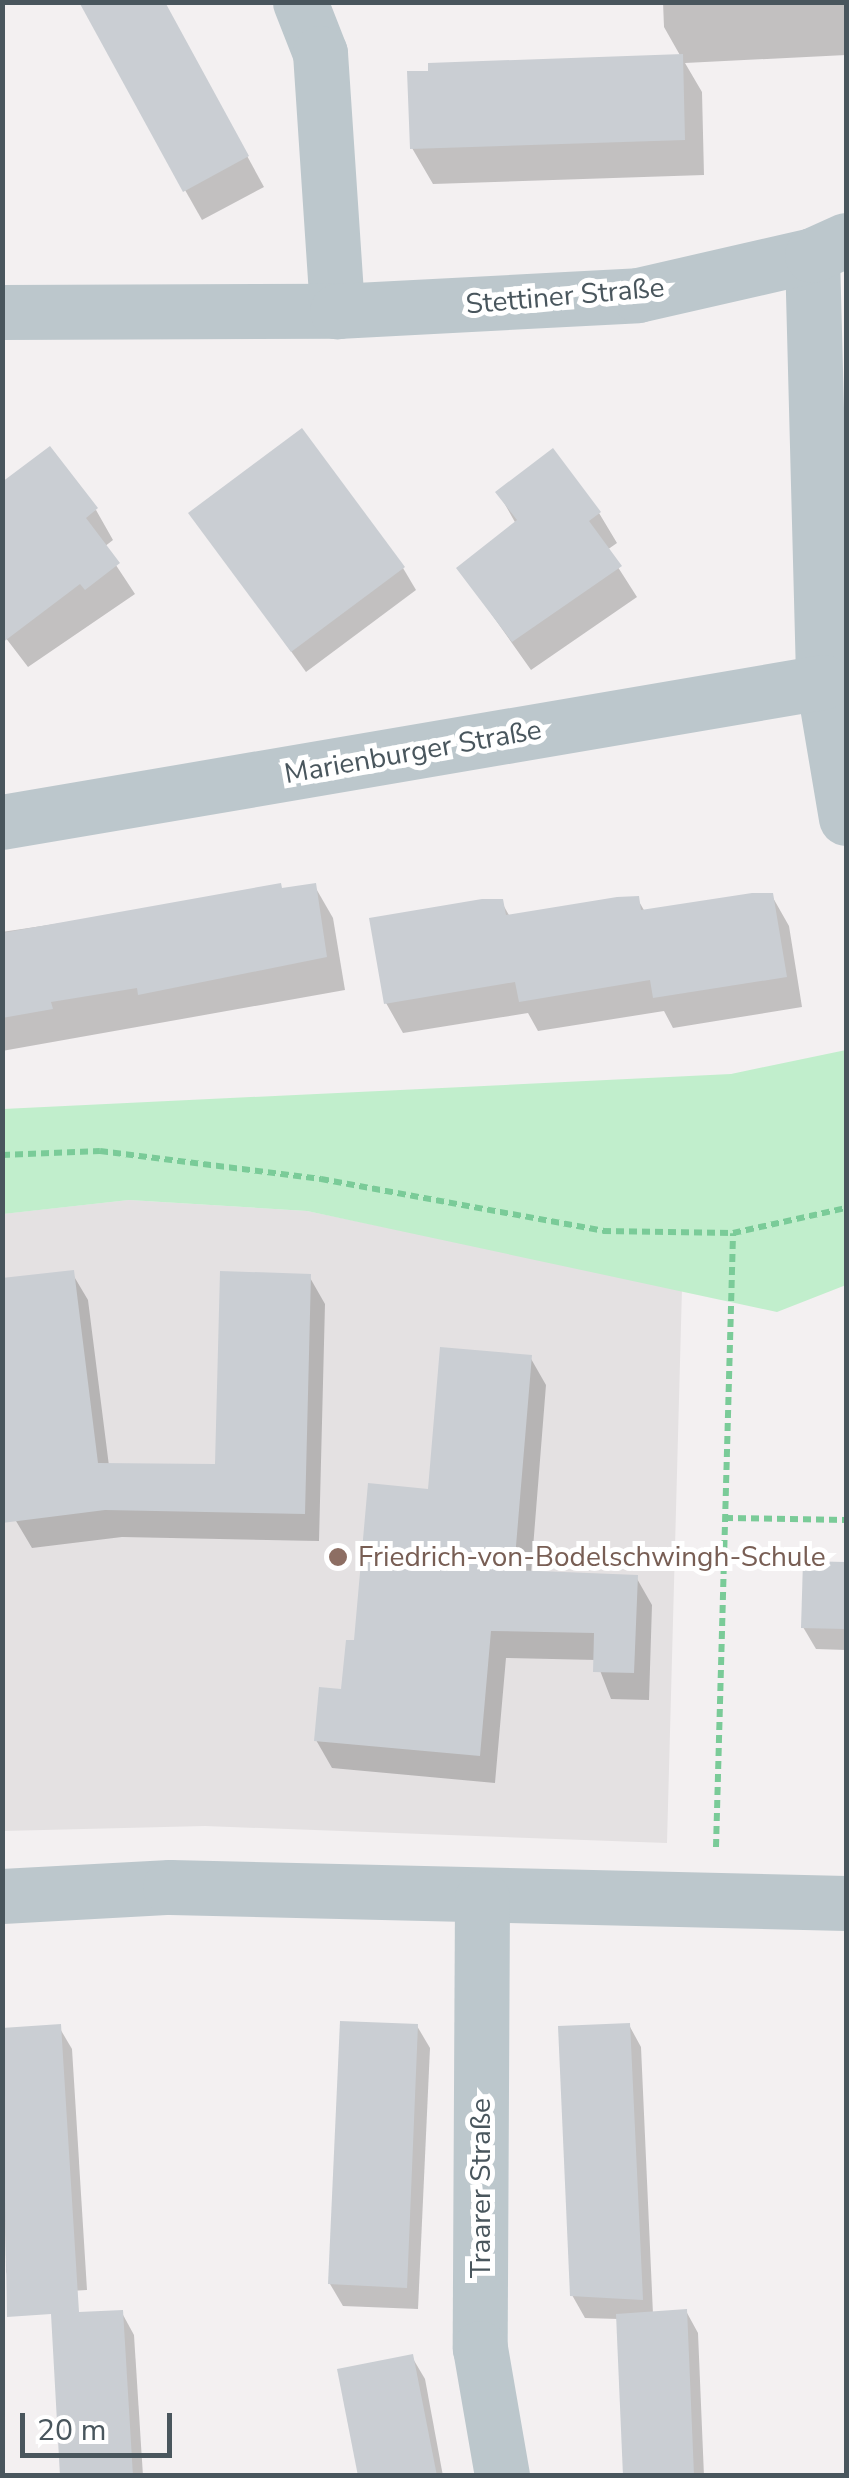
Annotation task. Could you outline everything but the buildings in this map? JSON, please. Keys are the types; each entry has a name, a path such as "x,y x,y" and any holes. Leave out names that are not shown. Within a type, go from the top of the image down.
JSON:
{"street":[{"path":"300,2 320,53 337,310"},
{"path":"829,247 823,682 846,818"},
{"name":"Stettiner Straße","path":"2,312 337,310 638,296 829,247"},
{"name":"Marienburger Straße","path":"2,822 823,682"},
{"path":"2,1896 170,1887 482,1898 846,1903"},
{"name":"Traarer Straße","path":"482,1898 480,2348 502,2476"}],"path":[{"path":"2,1155 100,1152 321,1179 604,1230 733,1233 846,1208"},
{"path":"715,1901 733,1233"},
{"path":"725,1518 846,1520"}],"shaded area":[{"name":"Friedrich-von-Bodelschwingh-Schule","path":"129,1200 307,1211 682,1288 667,1843 205,1826 3,1831 2,1214"}],"green space":[{"path":"846,1050 846,1285 777,1312 307,1211 129,1200 3,1214 3,1109 731,1074"}],"place":[{"name":"Friedrich-von-Bodelschwingh-Schule","path":"338,1557"}]}
